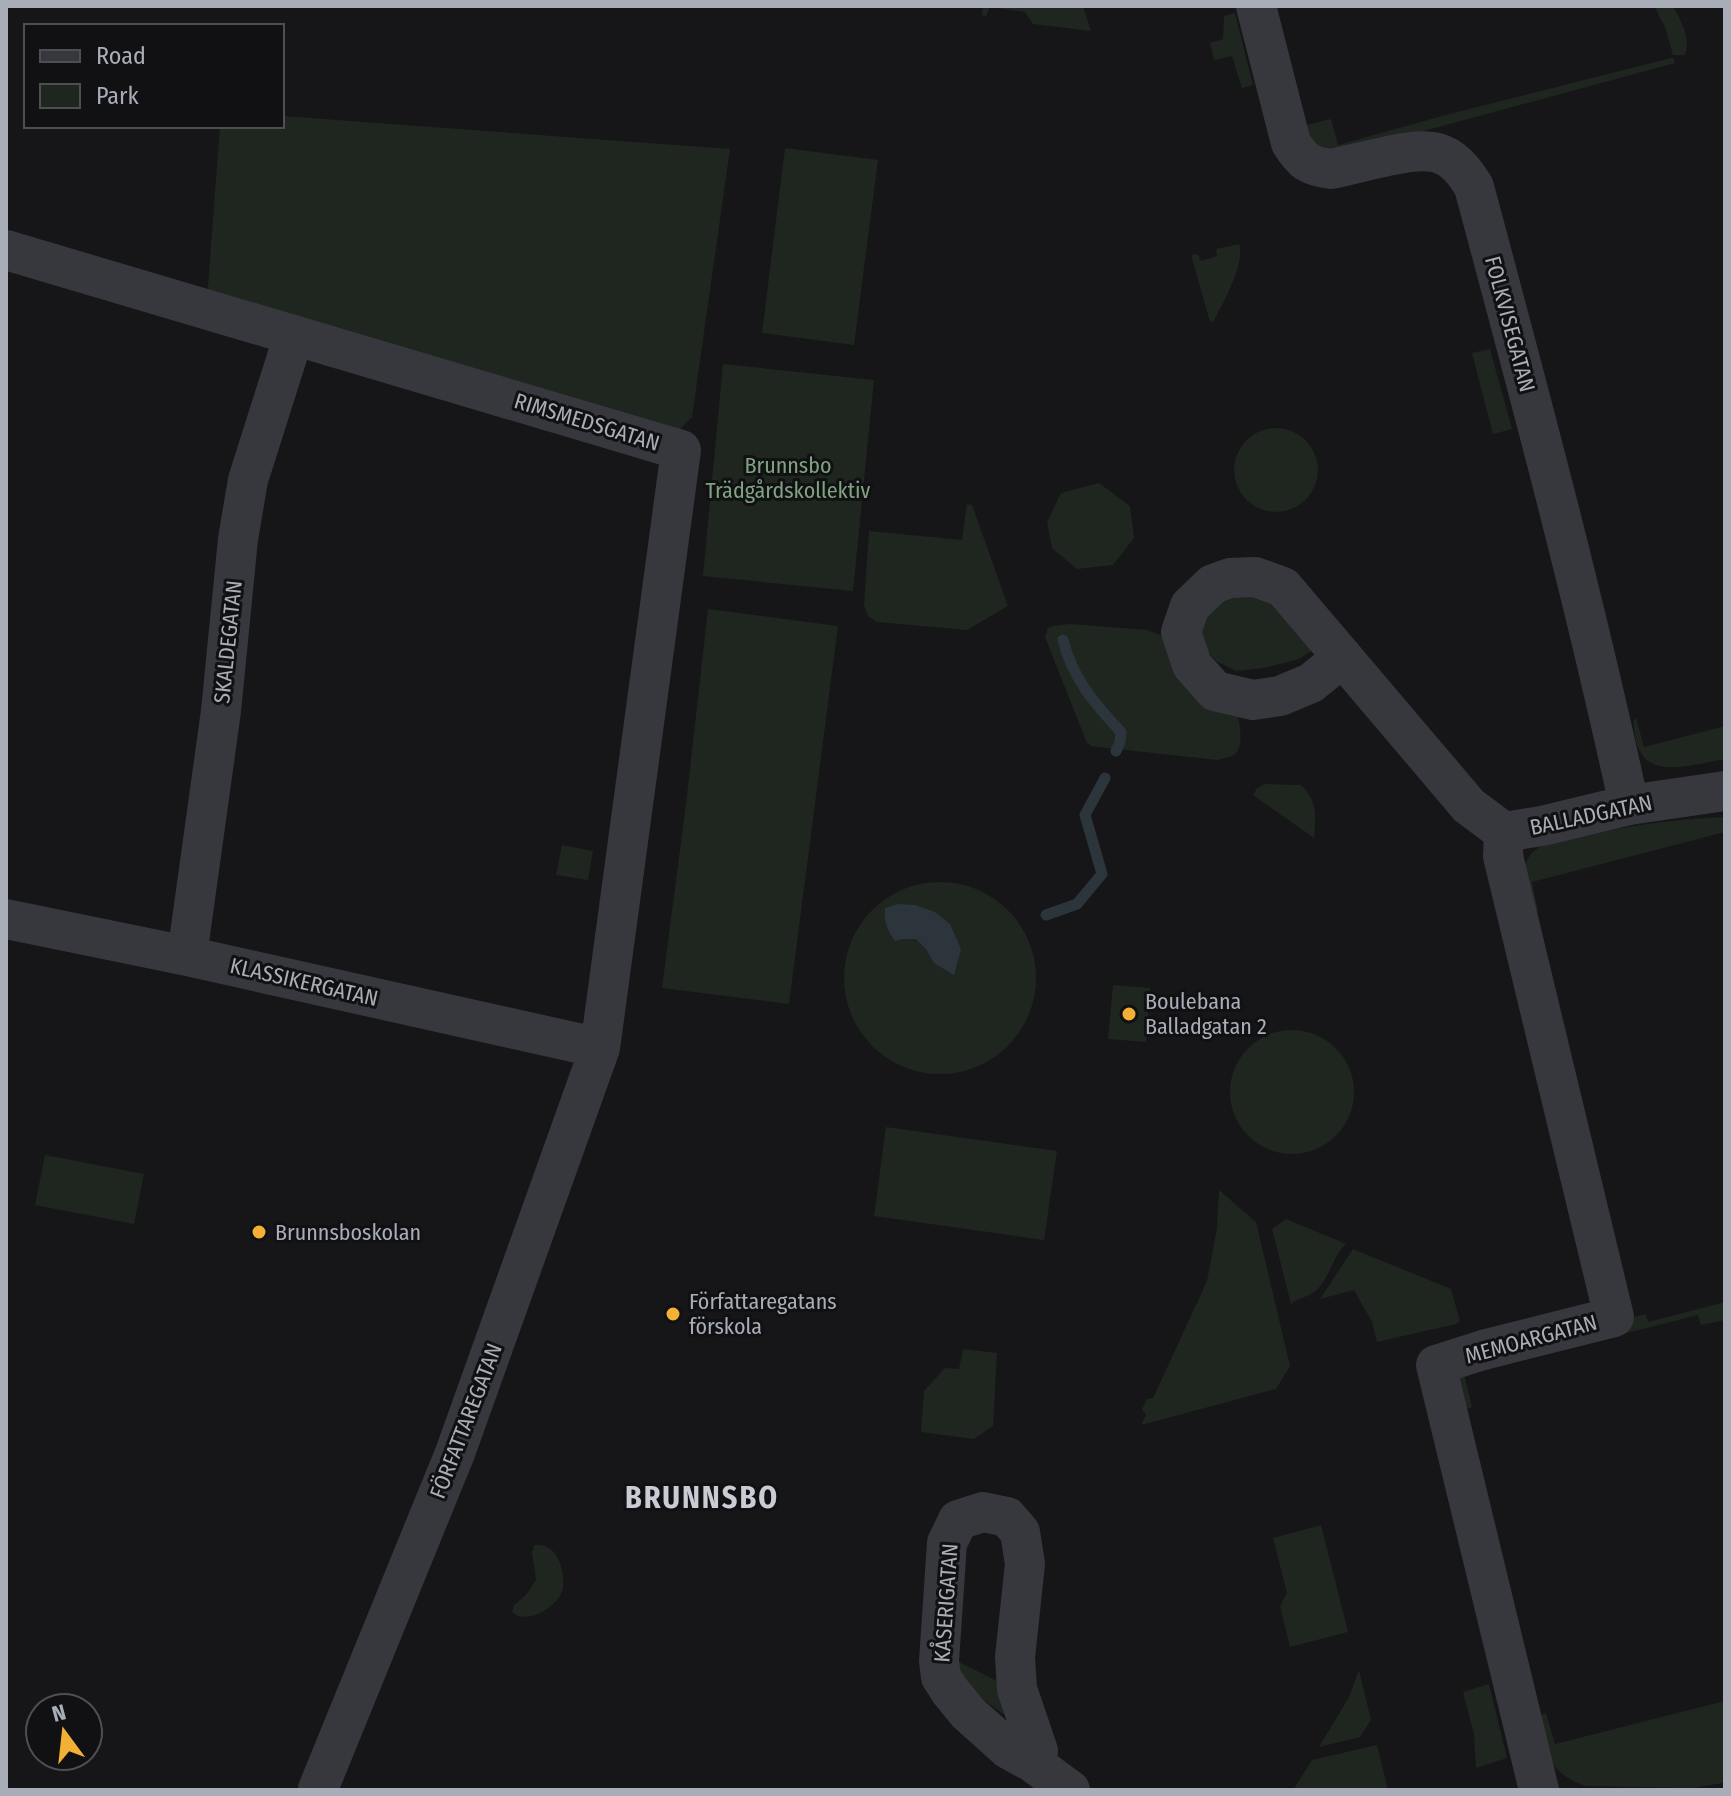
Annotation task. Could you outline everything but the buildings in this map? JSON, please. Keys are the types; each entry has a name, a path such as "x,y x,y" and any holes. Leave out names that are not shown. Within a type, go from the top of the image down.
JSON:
{"street":[{"name":"FOLKVISEGATAN","path":"1256,6 1291,143 1301,160 1331,169 1415,151 1433,152 1448,157 1463,169 1474,187 1587,626 1629,805"},
{"name":"RIMSMEDSGATAN","path":"6,250 681,450 600,1048"},
{"name":"SKALDEGATAN","path":"187,956 221,711 238,539 248,480 294,335"},
{"name":"BALLADGATAN","path":"1343,657 1469,806 1504,832 1629,805 1725,791"},
{"name":"MEMOARGATAN","path":"1504,832 1503,856 1614,1317 1436,1365 1539,1790"},
{"name":"KLASSIKERGATAN","path":"6,919 600,1048"},
{"name":"FÖRFATTAREGATAN","path":"318,1789 455,1453 600,1048"},
{"name":"KÅSERIGATAN","path":"1032,1762 1038,1751 1017,1689 1015,1657 1025,1564 1020,1532 1007,1517 983,1512 958,1520 947,1543 939,1661 941,1677 968,1713 1008,1749 1070,1790"}],"green space":[{"path":"983,6 1083,6 1091,31 1033,24 1025,12 990,7 986,16 982,15"},
{"path":"1654,6 1673,6 1686,36 1685,55 1673,55 1665,27"},
{"path":"1235,13 1253,85 1242,88 1232,56 1214,60 1210,43 1223,39 1224,16"},
{"path":"1673,58 1675,63 1340,153 1312,145 1306,125 1331,119 1338,145"},
{"path":"284,116 730,149 692,417 676,433 207,300 220,128 284,128"},
{"path":"785,148 878,160 854,345 762,333"},
{"path":"1239,244 1237,272 1214,321 1210,322 1191,255 1198,254 1201,261 1217,256 1216,249"},
{"path":"1490,349 1512,429 1493,434 1472,353"},
{"name":"Brunnsbo Trädgårdskollektiv","path":"723,364 874,380 853,591 703,576"},
{"path":"1268,428 1284,428 1300,435 1311,446 1318,470 1315,486 1306,500 1284,512 1268,512 1252,505 1241,494 1234,478 1234,462 1241,446 1252,435"},
{"path":"1099,483 1130,506 1134,538 1113,565 1077,569 1052,548 1047,522 1061,493"},
{"path":"967,504 972,505 1008,606 967,630 877,622 868,616 864,605 869,531 962,540"},
{"path":"1222,595 1265,595 1313,650 1299,659 1264,668 1236,671 1216,661 1204,647 1201,628 1208,609"},
{"path":"708,609 838,626 789,1004 662,988"},
{"path":"1070,624 1147,630 1161,635 1174,671 1238,716 1241,738 1236,753 1218,760 1091,746 1087,743 1045,637 1048,628"},
{"path":"1636,718 1644,747 1725,726 1725,759 1677,767 1651,763 1642,754 1636,740"},
{"path":"1265,784 1301,785 1307,791 1315,810 1314,838 1253,795 1257,788"},
{"path":"1725,817 1725,832 1532,882 1538,911 1533,912 1524,876 1527,860 1540,847 1631,826"},
{"path":"562,845 593,851 588,880 556,875"},
{"path":"940,882 977,889 1008,910 1029,941 1036,978 1029,1015 1008,1046 977,1067 940,1074 903,1067 872,1046 851,1015 844,978 851,941 872,910 903,889"},
{"name":"Boulebana Balladgatan 2","path":"1113,985 1150,988 1146,1042 1108,1039"},
{"path":"1292,1030 1316,1035 1336,1048 1349,1068 1354,1092 1349,1116 1336,1136 1316,1149 1292,1154 1268,1149 1248,1136 1235,1116 1230,1092 1235,1068 1248,1048 1268,1035"},
{"path":"886,1127 1057,1151 1044,1240 874,1216"},
{"path":"45,1155 144,1174 134,1224 35,1205"},
{"path":"1219,1190 1256,1222 1290,1366 1276,1389 1141,1425 1146,1415 1142,1409 1147,1399 1153,1398 1207,1281 1217,1228"},
{"path":"1286,1219 1346,1244 1319,1287 1291,1304 1272,1229"},
{"path":"1353,1249 1451,1289 1460,1321 1377,1342 1372,1322 1354,1290 1320,1299"},
{"path":"1725,1302 1725,1320 1701,1325 1698,1315 1464,1374 1472,1407 1463,1410 1455,1394 1461,1365 1468,1361 1646,1314 1648,1322"},
{"path":"963,1349 997,1353 993,1426 974,1439 921,1432 924,1391 945,1368 959,1369"},
{"path":"1321,1525 1348,1632 1290,1647 1280,1606 1287,1593 1273,1538"},
{"path":"534,1545 546,1546 556,1555 562,1568 563,1588 557,1600 546,1610 532,1616 518,1616 512,1612 514,1605 526,1595 536,1580 532,1553"},
{"path":"955,1660 1001,1683 1008,1713 1003,1714 961,1683"},
{"path":"1359,1670 1371,1720 1360,1737 1319,1747 1349,1697"},
{"path":"1489,1684 1507,1758 1476,1768 1474,1734 1463,1692"},
{"path":"1725,1701 1725,1781 1692,1788 1586,1786 1573,1781 1550,1759 1539,1716 1546,1713 1555,1744"},
{"path":"1377,1745 1388,1790 1293,1790 1312,1760"}],"shaded area":[{"path":"898,904 915,905 935,912 950,924 961,949 954,975 934,963 916,939 895,941 887,926 885,908"}],"waterway":[{"path":"1063,640 1072,667 1086,690 1121,732 1116,751"},
{"path":"1046,915 1077,904 1102,874 1085,815 1105,778"}],"place":[{"name":"Boulebana Balladgatan 2","path":"1129,1014"},
{"name":"Brunnsboskolan","path":"259,1232"},
{"name":"Författaregatans förskola","path":"673,1314"}],"district":[{"name":"BRUNNSBO","path":"702,1498"}]}
